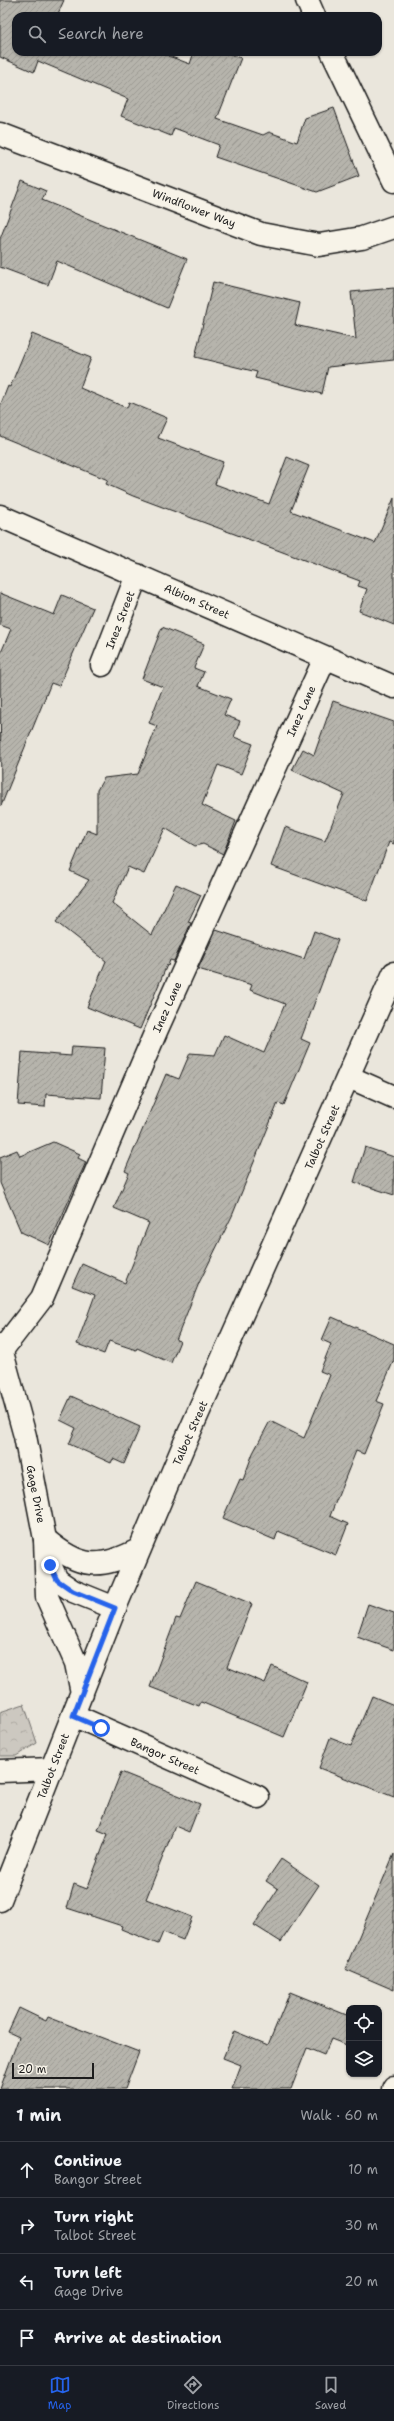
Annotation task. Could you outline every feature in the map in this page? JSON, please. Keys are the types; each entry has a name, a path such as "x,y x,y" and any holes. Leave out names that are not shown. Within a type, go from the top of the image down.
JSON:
{"street":[{"path":"307,0 312,12"},
{"path":"334,56 394,181"},
{"name":"Windflower Way","path":"0,134 261,234 319,245 362,238 394,227"},
{"name":"Albion Street","path":"0,516 394,687"},
{"name":"Inez Street","path":"102,665 137,575"},
{"name":"Inez Lane","path":"1,1347 42,1298 157,1029 325,658"},
{"name":"Talbot Street","path":"0,1900 115,1608 186,1440 349,1077 394,973"},
{"path":"349,1077 394,1097"},
{"name":"Gage Drive","path":"1,1347 25,1436 50,1565 57,1580 73,1591 115,1608"},
{"path":"45,1539 69,1558 86,1564 106,1564 140,1549"},
{"path":"45,1539 47,1597 76,1663 82,1693"},
{"name":"Bangor Street","path":"73,1716 258,1797"},
{"path":"0,1771 52,1769"}],"green space":[{"path":"24,1704 37,1743 16,1756 0,1756 0,1712"}],"building":[{"path":"0,0 64,0 59,12 12,12 12,56 169,56 190,64 193,56 236,56 241,58 217,119 263,135 269,132 297,142 305,118 334,108 359,176 317,192 215,157 219,145 174,128 171,136 121,116 128,99 38,61 34,72 0,57"},
{"path":"22,181 46,191 42,200 187,259 167,308 57,261 48,285 0,267 0,239"},
{"path":"213,282 300,303 295,325 356,339 351,292 394,288 394,360 328,367 322,394 255,378 257,372 195,357"},
{"path":"32,334 91,358 80,388 127,408 129,402 167,418 158,438 223,462 215,484 269,504 287,457 309,466 291,511 375,543 394,498 394,625 359,611 367,589 358,586 360,581 133,496 106,484 108,480 0,436 0,406 8,386 10,387"},
{"path":"0,593 54,615 62,595 93,608 59,686 51,683 1,806 0,655 11,629 0,625"},
{"path":"162,627 204,644 194,668 204,672 198,686 231,699 224,715 240,721 234,737 253,744 241,774 218,765 202,805 236,821 223,854 203,844 195,846 165,828 144,874 128,867 112,903 152,935 176,884 201,895 188,922 191,923 174,961 170,960 168,966 167,965 140,1029 87,1007 106,961 56,922 89,880 70,871 87,830 97,834 97,790 104,778 138,774 157,726 149,723 163,687 142,679"},
{"path":"333,701 394,722 394,844 389,842 367,901 271,866 285,827 325,841 344,794 292,770 303,749 314,755"},
{"path":"216,930 304,959 314,931 338,940 301,1039 310,1043 284,1105 278,1103 232,1216 199,1283 176,1340 180,1341 171,1363 137,1348 136,1350 109,1341 104,1354 77,1344 95,1295 72,1286 82,1264 125,1283 149,1223 114,1208 129,1173 125,1171 166,1074 179,1079 190,1053 215,1055 224,1035 264,1053 285,1004 250,990 252,985 198,969"},
{"path":"72,1046 105,1048 101,1098 46,1094 45,1107 18,1105 22,1052 71,1056"},
{"path":"53,1142 80,1154 78,1158 86,1162 49,1245 21,1232 0,1183 0,1157 17,1150 20,1156"},
{"path":"365,1147 394,1157 394,1195 354,1182"},
{"path":"332,1317 394,1344 394,1360 376,1401 384,1404 364,1454 356,1451 330,1516 348,1524 336,1555 278,1531 275,1540 223,1518 240,1479 243,1480 253,1453 270,1421 304,1438 330,1375 320,1371 331,1344 322,1340"},
{"path":"71,1396 140,1427 124,1464 113,1459 111,1463 69,1444 76,1428 60,1420"},
{"path":"196,1581 252,1604 227,1667 265,1683 272,1666 307,1682 284,1737 201,1702 199,1706 150,1687 176,1618 180,1619"},
{"path":"368,1604 394,1613 394,1650 357,1637"},
{"path":"372,1696 394,1705 394,1797 319,1768 330,1738 351,1746"},
{"path":"121,1772 200,1804 189,1832 175,1826 146,1899 192,1917 183,1940 163,1932 158,1944 121,1929 122,1926 67,1908 74,1884 87,1889 108,1834 98,1830"},
{"path":"394,1854 394,1990 345,1969"},
{"path":"281,1859 319,1885 281,1942 254,1925 278,1889 266,1881"},
{"path":"290,1992 346,2015 346,2045 331,2039 324,2055 307,2048 291,2089 232,2089 241,2065 223,2058 234,2031 268,2045"},
{"path":"19,2008 46,2021 48,2017 139,2052 125,2089 0,2089 19,2037 8,2032"}],"route":[{"path":"50,1565 57,1580 73,1591 92,1600 115,1608 73,1716 101,1728"}]}
